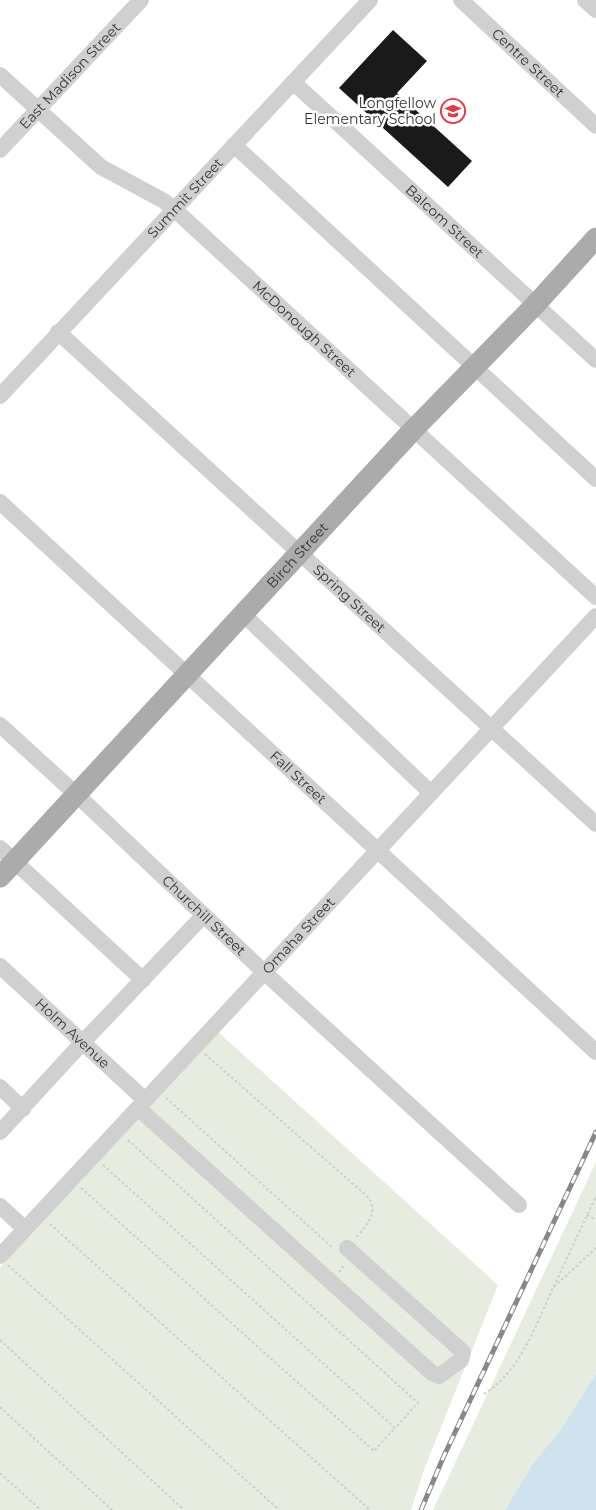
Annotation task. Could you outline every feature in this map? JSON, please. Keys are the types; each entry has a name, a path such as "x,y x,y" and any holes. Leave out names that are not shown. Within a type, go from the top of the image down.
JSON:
{"main road":[{"name":"Birch Street","path":"0,877 7,854 77,795 413,430 535,305 595,240"}],"street":[{"name":"East Madison Street","path":"0,150 140,0"},
{"name":"Summit Street","path":"1,393 370,0"},
{"name":"Centre Street","path":"461,0 596,126"},
{"path":"585,0 596,10"},
{"name":"McDonough Street","path":"0,75 101,167 164,201 174,209 596,597"},
{"name":"Balcom Street","path":"293,82 596,360"},
{"path":"234,145 596,479"},
{"name":"Spring Street","path":"58,332 596,824"},
{"name":"Fall Street","path":"0,502 596,1052"},
{"path":"242,614 431,793"},
{"name":"Omaha Street","path":"2,1259 25,1229 596,616"},
{"name":"Churchill Street","path":"0,725 264,972 519,1205"},
{"path":"7,854 143,980"},
{"path":"0,1132 204,915"},
{"name":"Holm Avenue","path":"0,966 146,1099 330,1282 432,1373 439,1376 460,1360 463,1352 344,1251"},
{"path":"0,1087 23,1109"},
{"path":"0,1206 25,1229"}],"path":[{"path":"196,1046 369,1198 372,1204 369,1222 344,1251"},
{"path":"146,1099 344,1251 346,1262 330,1282"},
{"path":"72,1179 374,1451 418,1403 117,1131"},
{"path":"94,1156 395,1428"},
{"path":"484,1394 495,1387 529,1341 596,1196"},
{"path":"39,1214 370,1510"},
{"path":"587,1215 596,1220"},
{"path":"553,1289 596,1248"},
{"path":"2,1259 279,1510"},
{"path":"0,1340 184,1510"},
{"path":"0,1407 112,1510"},
{"path":"0,1473 40,1510"}],"shaded area":[{"path":"218,1032 498,1285 425,1467 411,1510 0,1510 0,1267"},
{"path":"596,1162 596,1373 562,1428 532,1465 505,1510 433,1510"}],"water":[{"path":"596,1373 596,1510 505,1510 532,1465 562,1428"}],"building":[{"name":"Longfellow Elementary School","path":"393,30 427,61 397,93 472,161 448,187 339,88"}],"railway":[{"path":"421,1510 443,1458 596,1132"}],"place":[{"name":"Longfellow Elementary School","path":"453,111"}]}
